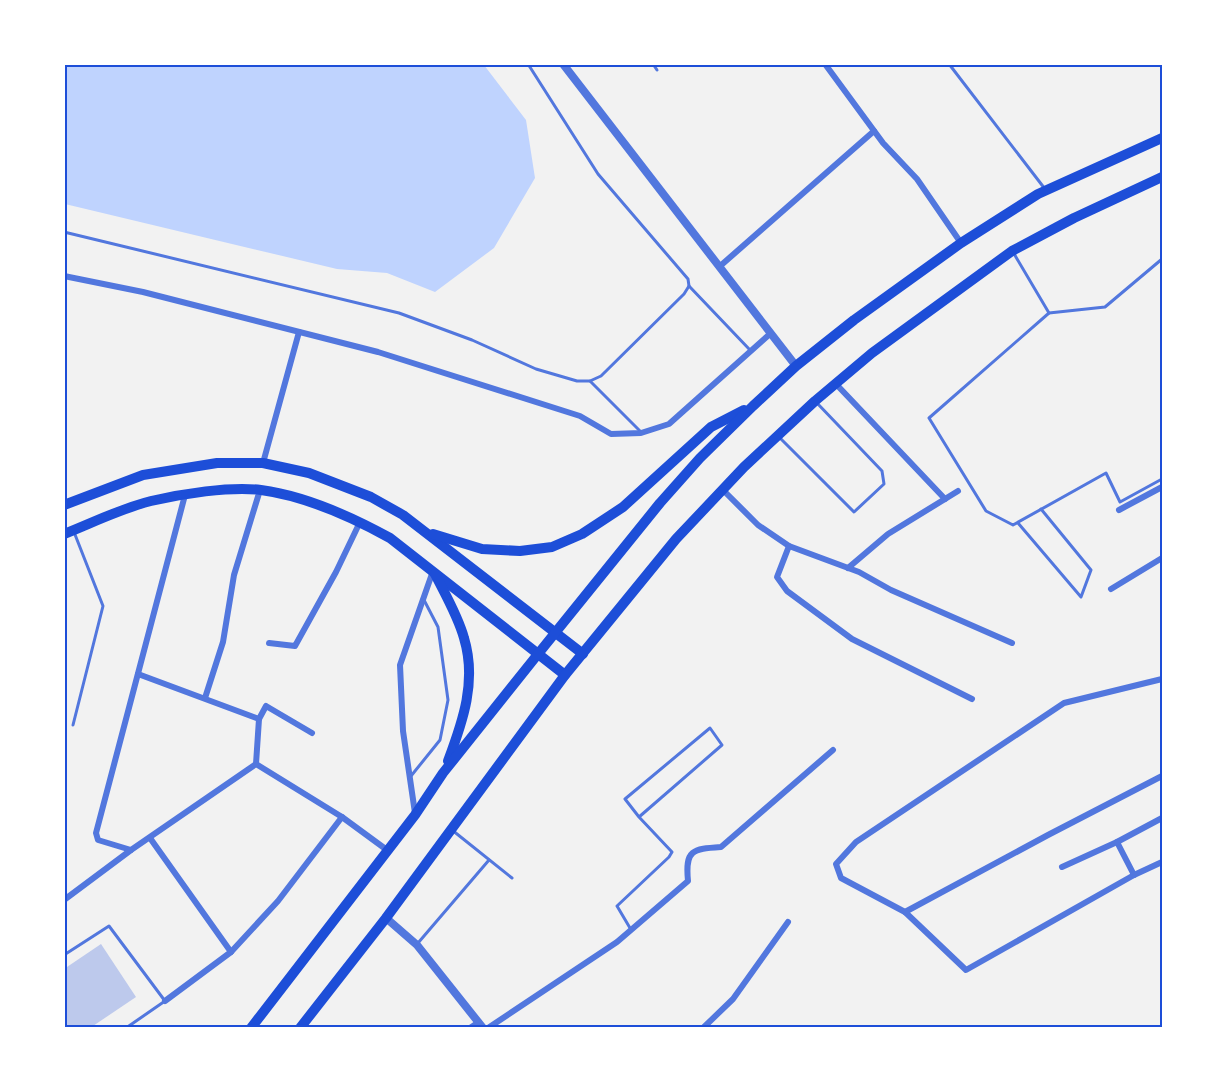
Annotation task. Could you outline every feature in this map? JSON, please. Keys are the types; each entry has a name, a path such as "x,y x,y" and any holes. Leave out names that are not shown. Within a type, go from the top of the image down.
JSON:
{"main road":[{"path":"251,1028 415,814 443,773 538,654 660,503 700,458 753,406 796,366 913,276 961,243 1046,190 1162,138"},
{"path":"306,1026 565,675 676,539 723,490 815,401 909,325 1012,251 1074,218 1162,177"},
{"path":"427,532 482,549 520,551 552,547 582,534 623,507 711,427 753,406"},
{"path":"64,505 143,475 218,463 262,463 309,473 371,497 402,515 583,654"},
{"path":"69,532 150,501 220,490 260,490 302,499 360,522 390,538 565,675"},
{"path":"434,571 465,638 470,680 463,720 443,773"}],"street":[{"path":"563,64 796,366"},
{"path":"825,64 874,131 917,179 961,243"},
{"path":"719,267 874,131"},
{"path":"64,276 143,292 378,352 579,416 611,434 641,433 669,424 771,333"},
{"path":"262,463 299,332"},
{"path":"836,384 945,499"},
{"path":"1119,510 1162,487"},
{"path":"205,698 223,642 234,575 260,490"},
{"path":"723,490 758,525 789,546 848,568 891,590 1012,643"},
{"path":"848,568 888,534 958,491"},
{"path":"131,850 98,840 96,833 185,495"},
{"path":"269,643 295,646 336,572 360,522"},
{"path":"789,546 777,577 787,591 852,639 972,699"},
{"path":"1110,589 1162,558"},
{"path":"415,814 403,730 400,665 434,571"},
{"path":"138,674 259,719"},
{"path":"1162,679 1064,703 856,842 836,864 841,878 905,912 966,970 1134,875 1162,862"},
{"path":"256,764 259,719 266,706 312,733"},
{"path":"488,1028 617,942 688,881 689,856 697,848 722,847 833,750"},
{"path":"64,900 131,850 256,764"},
{"path":"256,764 342,817 387,850"},
{"path":"905,912 1162,776"},
{"path":"165,1001 231,952 278,901 342,817"},
{"path":"1062,867 1162,818"},
{"path":"150,838 231,952"},
{"path":"1117,842 1134,875"},
{"path":"386,918 417,945 481,1025 470,1028"},
{"path":"704,1028 733,999 789,922"}],"lane":[{"path":"528,64 598,174 688,279 689,286 750,351"},
{"path":"653,64 657,70"},
{"path":"949,64 1046,190"},
{"path":"64,232 399,314 472,340 536,369 577,381 590,381 601,376 684,294 689,286"},
{"path":"1012,251 1049,313"},
{"path":"1162,259 1105,307 1049,313 929,418 986,511 1013,525 1106,473 1120,502 1162,479"},
{"path":"590,381 641,433"},
{"path":"778,436 854,512 884,484 882,471 815,401"},
{"path":"1018,523 1081,597 1091,570 1041,509"},
{"path":"69,532 103,606 73,725"},
{"path":"410,778 440,740 448,700 438,627 423,599"},
{"path":"631,930 617,906 672,852 639,817 625,799 710,728 722,745 639,817"},
{"path":"451,830 512,878"},
{"path":"417,945 489,860"},
{"path":"64,955 109,926 165,1001 126,1028"}],"water":[{"path":"64,65 484,65 526,120 535,178 494,248 435,292 387,273 337,269 65,204"}],"building":[{"path":"101,944 136,997 90,1028 64,1028 64,969"}]}
